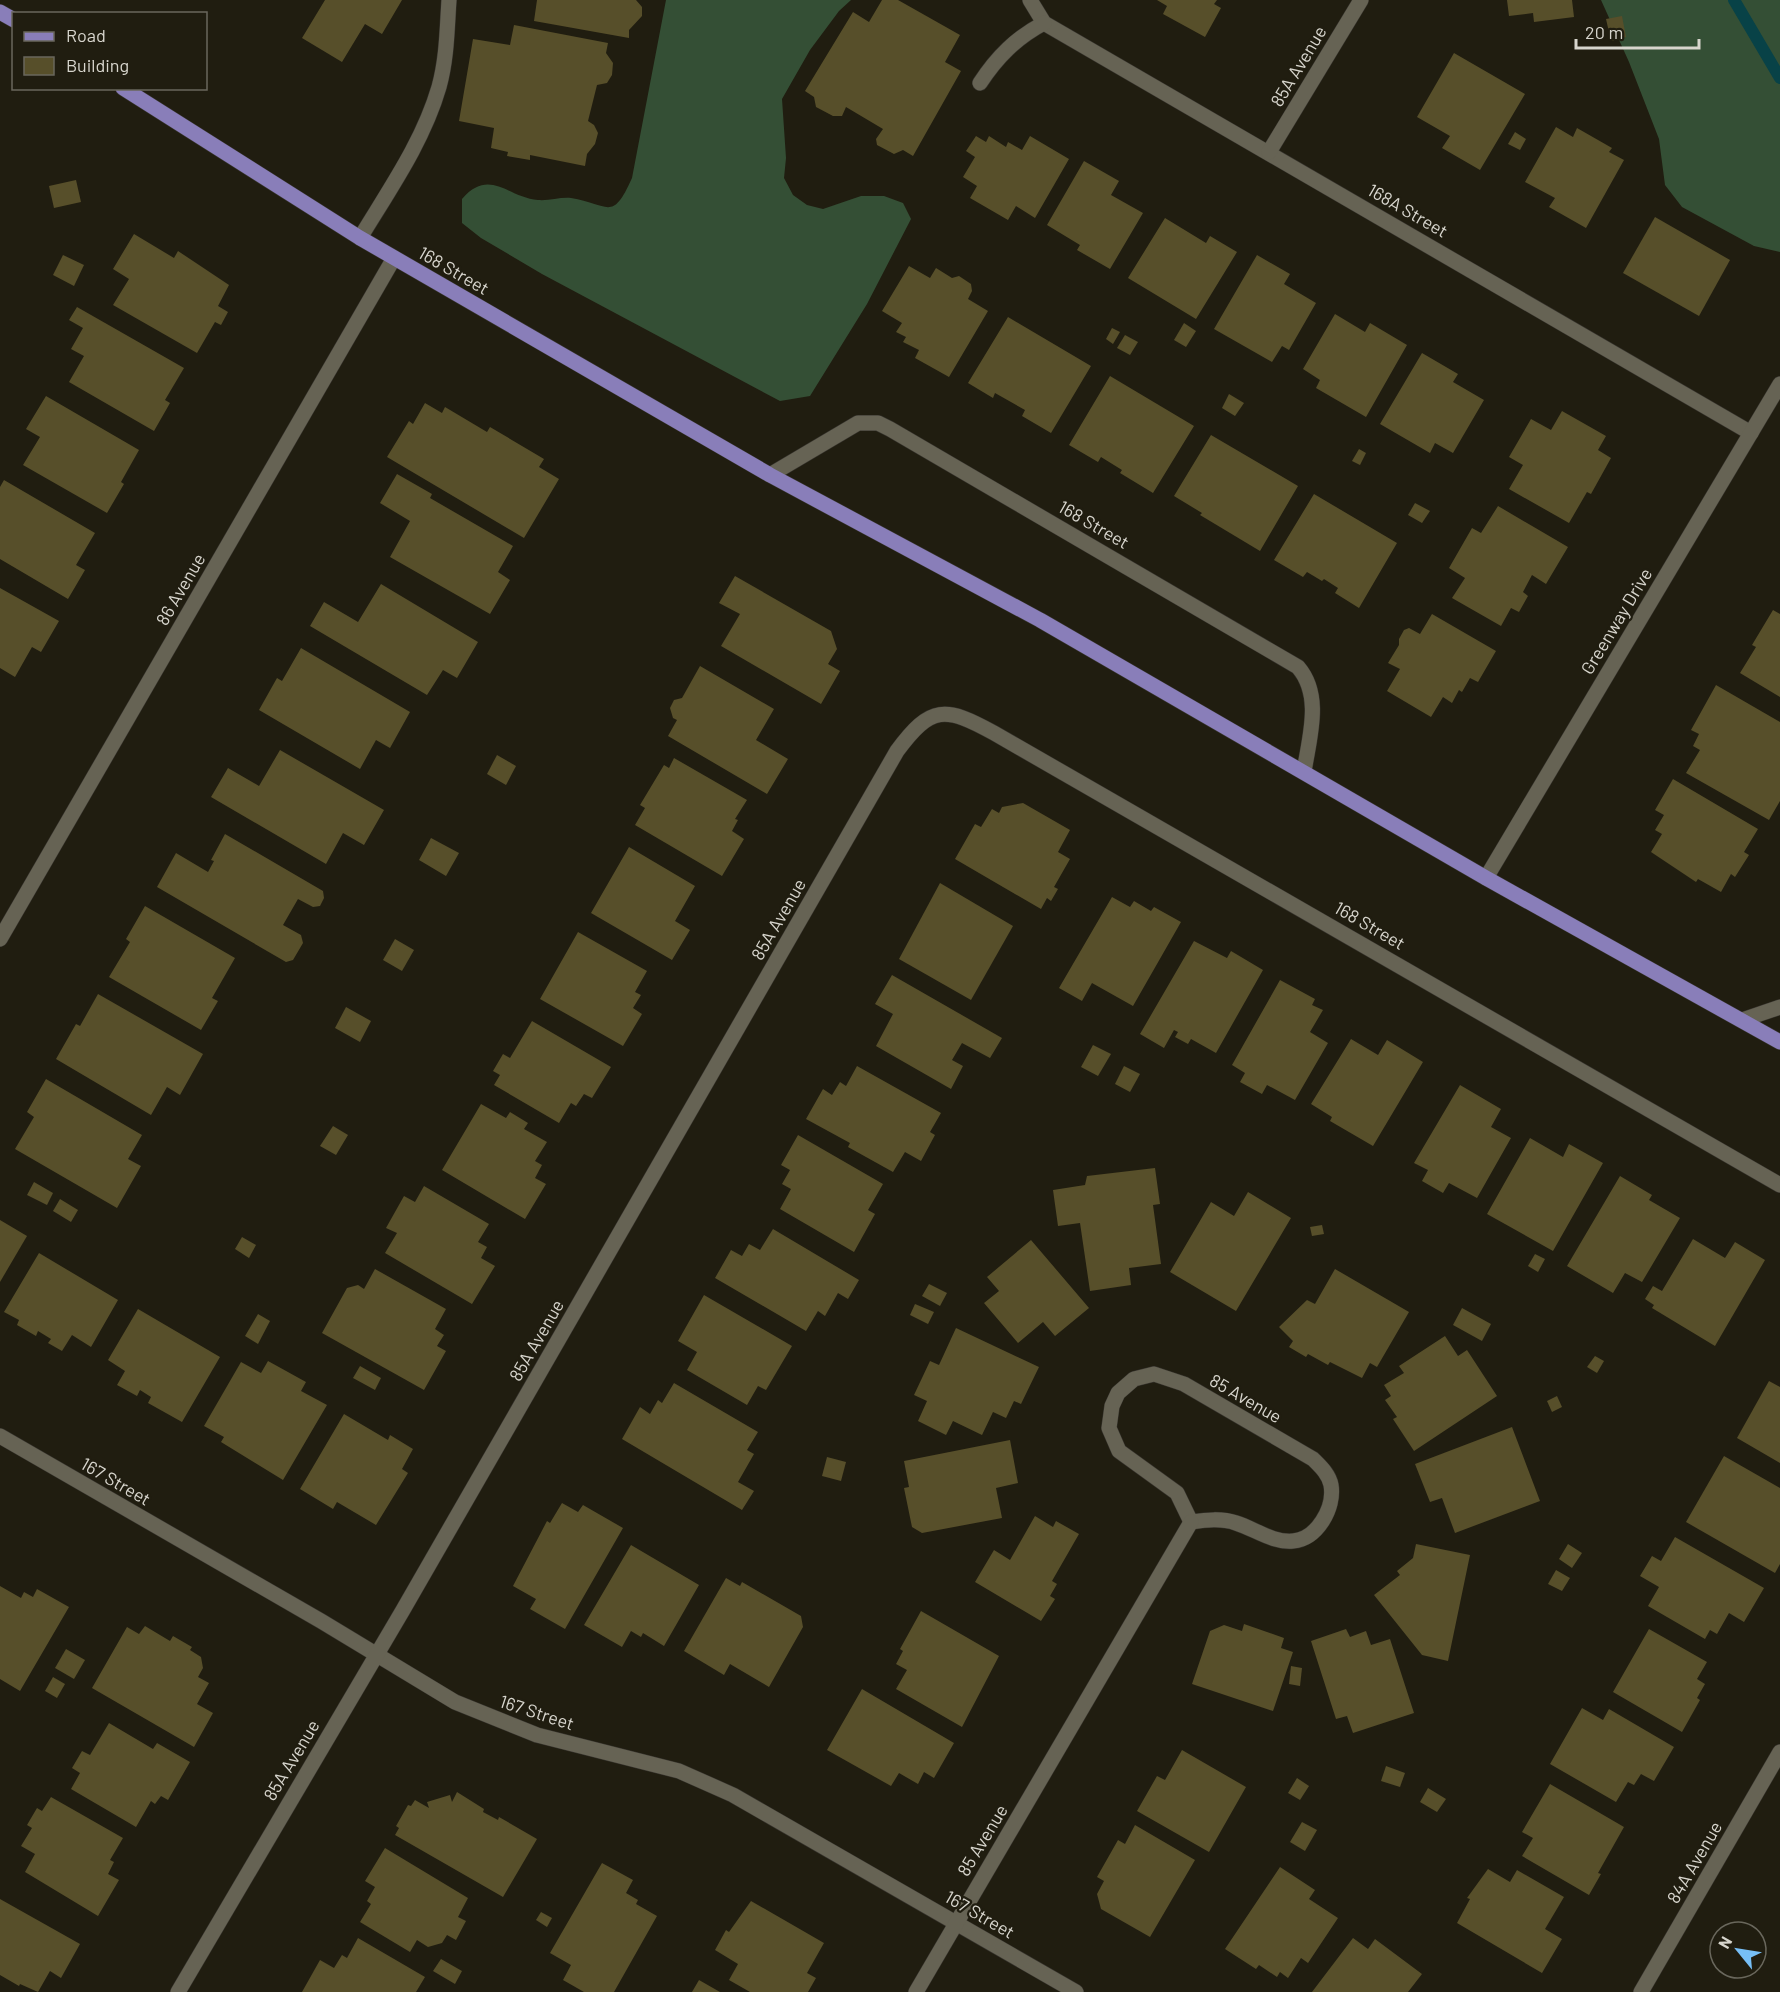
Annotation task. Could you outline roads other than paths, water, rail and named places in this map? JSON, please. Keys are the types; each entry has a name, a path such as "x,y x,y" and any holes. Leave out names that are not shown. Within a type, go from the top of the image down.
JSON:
{"main road":[{"name":"168 Street","path":"126,90 394,258 770,474 1040,620 1486,878 1780,1042"}],"street":[{"path":"360,238 415,145 428,117 446,52 449,0"},
{"path":"1030,0 1044,23"},
{"path":"1044,23 1045,0"},
{"name":"85A Avenue","path":"1269,152 1361,0"},
{"path":"980,83 1008,48 1024,33 1044,23"},
{"name":"168A Street","path":"1044,23 1751,433"},
{"name":"86 Avenue","path":"0,939 394,258"},
{"name":"Greenway Drive","path":"1486,878 1780,384"},
{"name":"168 Street","path":"770,474 858,423 871,422 890,429 1298,667 1310,683 1312,694 1304,772"},
{"name":"85A Avenue","path":"178,1992 894,756 912,731 934,715"},
{"name":"168 Street","path":"934,715 960,717 994,733 1780,1185"},
{"path":"1742,1020 1780,1007"},
{"name":"85 Avenue","path":"1154,1374 1184,1384 1312,1459 1321,1467 1331,1485 1330,1500 1322,1521 1309,1535 1294,1541 1274,1539 1231,1521 1191,1522 1177,1493 1124,1456 1113,1440 1109,1428 1112,1406 1123,1387 1134,1379 1154,1374"},
{"name":"167 Street","path":"0,1436 321,1621 454,1702 537,1735 664,1767 733,1795 1076,1992"},
{"name":"85 Avenue","path":"916,1992 1191,1522"},
{"name":"84A Avenue","path":"1641,1992 1780,1752"}],"waterway":[{"path":"1734,0 1780,78"}]}
